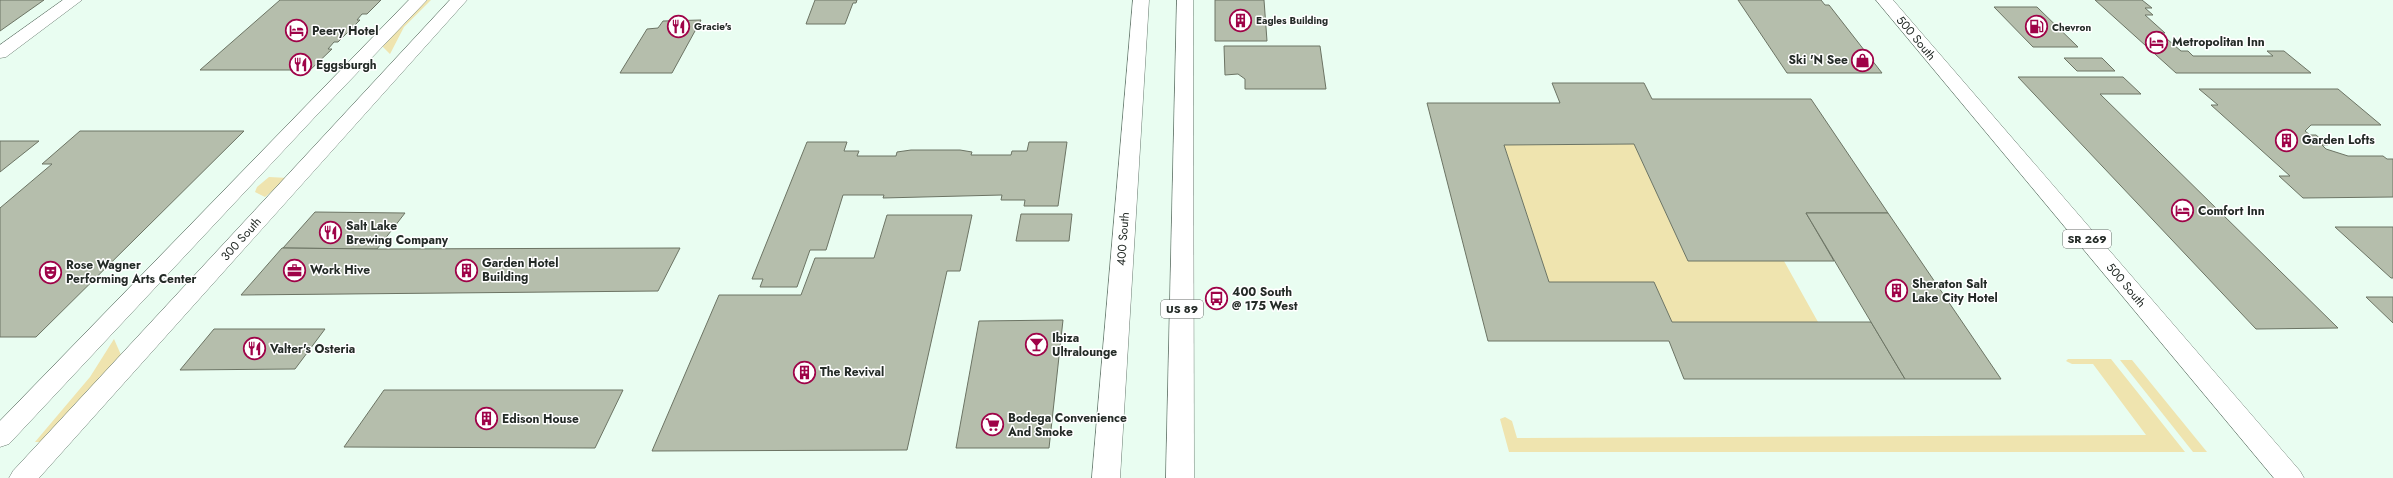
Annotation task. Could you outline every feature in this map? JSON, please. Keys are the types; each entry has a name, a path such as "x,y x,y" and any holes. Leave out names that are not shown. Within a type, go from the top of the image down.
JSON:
{"main road":[{"path":"0,53 74,0"},
{"path":"0,437 307,114 419,0"},
{"name":"300 South","path":"23,478 459,0"},
{"name":"400 South","path":"1106,478 1141,0"},
{"name":"US 89","path":"1180,478 1185,0"},
{"name":"500 South","path":"1884,0 2290,478"}],"shaded area":[{"path":"424,0 431,0 404,27 390,54 381,45"},
{"path":"1634,144 1688,261 1784,261 1818,322 1672,322 1654,282 1549,282 1504,145"},
{"path":"269,177 288,178 265,197 255,192 257,187"},
{"path":"114,339 121,355 44,442 35,442 90,377"},
{"path":"2068,359 2111,359 2185,452 1509,452 1500,419 1505,417 1512,421 1517,438 2146,435 2093,364 2072,364 2066,361"},
{"path":"2120,360 2132,360 2207,452 2193,452"}],"building":[{"path":"0,0 44,0 0,31"},
{"name":"Peery Hotel","path":"280,0 381,0 367,14 362,14 357,20 360,20 338,42 334,42 328,49 332,49 308,72 298,72 300,70 200,70"},
{"path":"815,0 857,0 856,3 853,3 845,24 806,24"},
{"name":"Eagles Building","path":"1215,0 1264,0 1267,41 1215,41"},
{"path":"1738,0 1821,0 1825,5 1829,5 1882,73 1787,73"},
{"name":"Metropolitan Inn","path":"2095,0 2142,0 2152,8 2145,8 2153,15 2145,15 2165,33 2160,33 2181,51 2188,51 2193,56 2273,56 2267,51 2284,51 2311,73 2176,73"},
{"name":"Chevron","path":"1994,7 2037,7 2078,47 2033,47"},
{"path":"701,20 672,73 620,73 647,29 658,28 663,21"},
{"path":"1224,46 1320,46 1326,89 1245,89 1245,79 1238,74 1225,75"},
{"path":"2064,58 2102,58 2115,71 2077,71"},
{"name":"Comfort Inn","path":"2018,77 2123,77 2141,94 2100,94 2338,328 2256,329"},
{"path":"1552,83 1644,83 1652,99 1811,99 1888,213 1806,213 1834,261 1688,261 1634,144 1504,145 1549,282 1654,282 1672,322 1871,322 1905,379 1684,379 1669,341 1488,341 1427,103 1560,103"},
{"name":"Garden Lofts","path":"2199,89 2338,89 2381,125 2311,125 2305,131 2310,135 2316,135 2328,145 2322,145 2326,149 2348,156 2383,156 2387,159 2393,159 2393,197 2303,198 2279,176 2290,176 2211,105 2218,105"},
{"name":"Rose Wagner Performing Arts Center","path":"80,131 244,131 36,337 0,337 0,208 52,164 42,164"},
{"path":"0,141 39,141 0,172"},
{"path":"807,142 847,142 844,151 859,151 857,156 896,156 897,152 911,150 960,150 972,152 971,155 1011,155 1012,151 1027,151 1029,142 1067,142 1058,206 1024,206 1025,200 1001,200 1002,195 883,198 884,195 843,195 826,250 810,250 797,287 760,287 763,279 752,279"},
{"path":"315,212 405,213 377,249 283,248"},
{"name":"Sheraton Salt Lake City Hotel","path":"1806,213 1888,213 2001,379 1905,379"},
{"path":"1021,214 1072,214 1069,241 1016,241"},
{"name":"The Revival","path":"887,215 972,215 960,271 947,271 907,450 652,451 719,295 801,295 815,258 874,258"},
{"path":"2335,227 2393,227 2393,278 2391,278"},
{"name":"Garden Hotel Building","path":"282,248 680,248 658,291 241,295"},
{"path":"2366,297 2393,297 2393,323"},
{"path":"1063,320 1049,448 956,448 979,321"},
{"name":"Valter's Osteria","path":"214,329 325,329 295,369 180,370"},
{"name":"Edison House","path":"384,390 623,390 595,448 344,447"}],"place":[{"name":"Eagles Building","path":"1240,20"},
{"name":"Gracie's","path":"678,26"},
{"name":"Chevron","path":"2036,27"},
{"name":"Peery Hotel","path":"297,31"},
{"name":"Metropolitan Inn","path":"2156,42"},
{"name":"Ski 'N See","path":"1863,60"},
{"name":"Eggsburgh","path":"300,65"},
{"name":"Garden Lofts","path":"2286,140"},
{"name":"Comfort Inn","path":"2182,211"},
{"name":"Salt Lake Brewing Company","path":"330,233"},
{"name":"Work Hive","path":"294,270"},
{"name":"Garden Hotel Building","path":"466,270"},
{"name":"Rose Wagner Performing Arts Center","path":"51,272"},
{"name":"Sheraton Salt Lake City Hotel","path":"1897,291"},
{"name":"400 South @ 175 West","path":"1216,299"},
{"name":"Ibiza Ultralounge","path":"1036,345"},
{"name":"Valter's Osteria","path":"254,349"},
{"name":"The Revival","path":"805,372"},
{"name":"Edison House","path":"486,419"},
{"name":"Bodega Convenience And Smoke","path":"992,425"}]}
